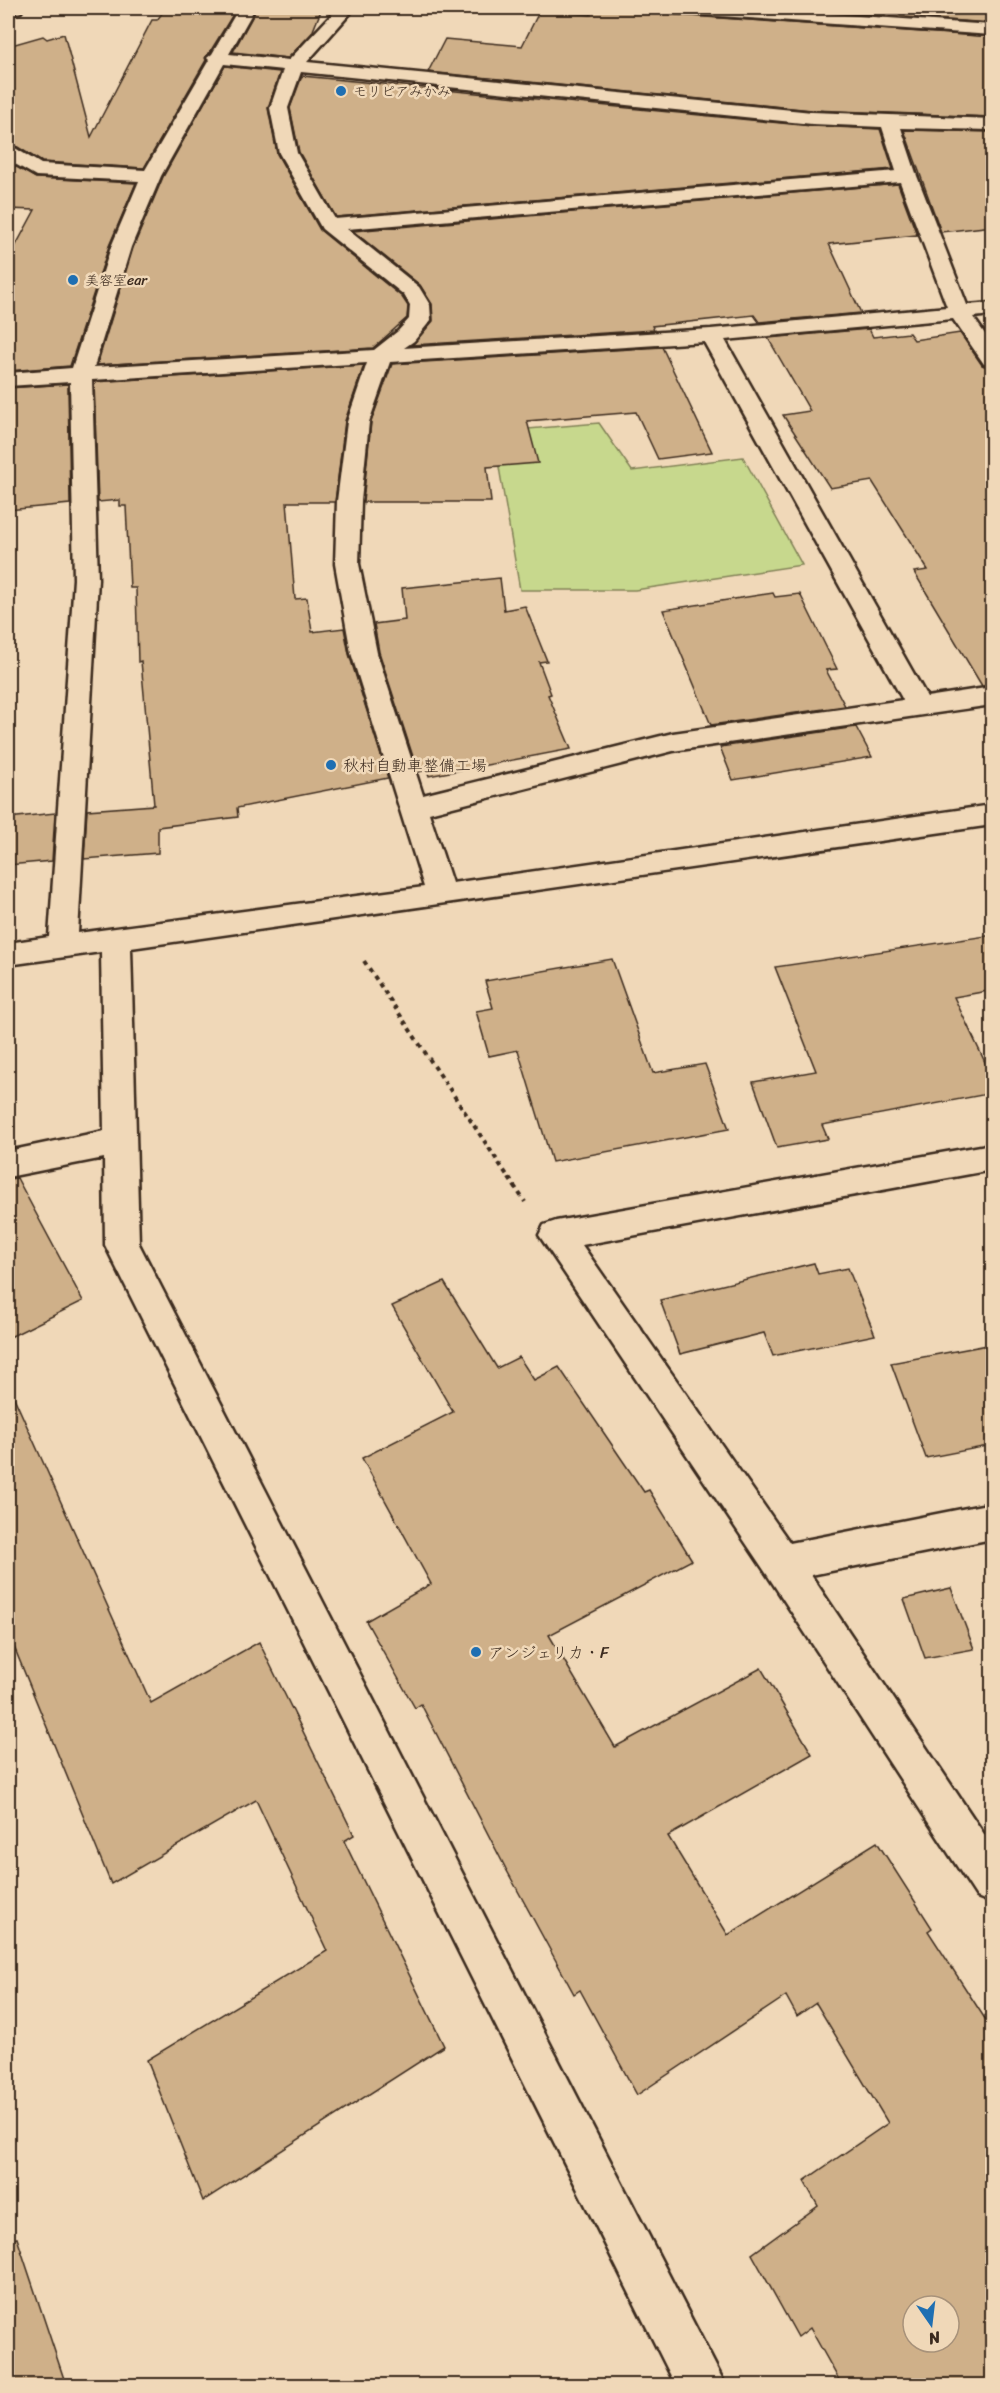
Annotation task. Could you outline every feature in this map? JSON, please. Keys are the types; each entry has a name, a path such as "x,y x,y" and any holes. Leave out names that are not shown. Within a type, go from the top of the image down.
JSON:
{"street":[{"path":"8,10 15,8"},
{"path":"63,945 86,579 81,375 122,247 151,176 216,58 247,8"},
{"path":"347,8 294,65 279,108 288,153 329,225 412,291 420,304 420,320 406,336 381,355 358,422 349,501 347,564 364,653 441,895"},
{"path":"676,8 993,30"},
{"path":"216,58 719,109 890,122 993,124"},
{"path":"890,122 959,312 993,359"},
{"path":"8,152 36,170 151,176"},
{"path":"329,225 908,176"},
{"path":"8,380 711,335 993,309"},
{"path":"711,335 919,706"},
{"path":"412,808 673,742 993,696"},
{"path":"8,954 441,895 993,814"},
{"path":"116,938 122,1245 702,2385"},
{"path":"8,1164 120,1141"},
{"path":"993,1157 556,1235 781,1563 993,1882"},
{"path":"781,1563 993,1521"}],"path":[{"path":"364,961 521,1198 556,1235"}],"green space":[{"path":"599,423 632,471 743,457 802,565 635,590 520,590 493,432"}],"building":[{"path":"166,8 237,8 206,56 206,60 144,168 42,162 16,146 8,144 8,46 43,36 47,39 64,34 91,137 152,20 157,20"},
{"path":"257,8 322,8 312,33 288,58 233,52"},
{"path":"591,8 666,8 668,13 676,15 993,37 993,117 812,110 428,72 445,39 522,46 540,10 591,15"},
{"path":"768,8 993,8 993,23 992,23"},
{"path":"225,66 280,72 268,108 277,154 320,230 402,297 408,306 407,318 373,348 97,365 133,248 163,177"},
{"path":"302,76 812,126 880,129 893,169 336,217 299,152 290,108"},
{"path":"904,130 993,132 993,226 941,232"},
{"path":"8,162 36,178 136,183 109,246 70,366 8,371 8,260 35,210 8,209"},
{"path":"898,184 917,235 829,244 861,313 759,322 754,315 652,326 654,330 412,345 433,321 432,304 420,285 353,231"},
{"path":"869,329 873,337 909,333 914,340 960,333 982,365 993,367 993,685 982,686 914,572 928,570 872,481 830,488 783,415 810,411 768,338"},
{"path":"662,347 712,452 658,459 636,412 527,421 538,463 487,467 491,502 363,502 371,422 392,364"},
{"path":"364,365 345,421 335,502 287,502 295,599 307,598 312,632 344,628 349,654 388,778 237,808 238,817 158,827 158,853 84,859 87,810 154,805 141,661 138,662 136,588 130,588 126,506 120,506 120,500 98,502 94,382"},
{"path":"68,384 70,504 8,510 8,388"},
{"path":"500,578 504,610 525,606 547,661 539,662 551,694 548,695 571,749 429,776 427,770 418,772 379,652 374,624 405,620 402,588"},
{"path":"773,593 775,597 800,594 837,669 826,670 845,706 711,725 663,610"},
{"path":"856,727 872,757 733,780 720,747"},
{"path":"55,813 52,861 8,865 8,818"},
{"path":"993,935 993,990 954,997 993,1079 993,1093 822,1125 828,1139 777,1148 753,1082 816,1071 775,967"},
{"path":"612,959 653,1073 705,1064 729,1129 552,1162 518,1050 489,1056 476,1011 493,1008 485,981"},
{"path":"17,1178 83,1301 8,1338 8,1179"},
{"path":"814,1263 818,1274 848,1268 875,1335 773,1356 764,1333 680,1354 660,1300"},
{"path":"444,1282 497,1368 519,1357 534,1380 559,1367 644,1492 649,1490 692,1560 549,1635 615,1747 761,1668 812,1754 668,1836 728,1935 877,1842 932,1928 928,1931 993,2031 993,2385 842,2385 810,2328 798,2337 752,2254 818,2206 804,2181 888,2123 816,2003 797,2016 786,1996 637,2095 580,1990 574,1994 506,1869 421,1704 415,1708 366,1621 431,1584 362,1458 453,1412 392,1306"},
{"path":"993,1344 993,1445 926,1458 891,1363"},
{"path":"8,1384 151,1703 259,1642 354,1835 344,1841 444,2046 203,2201 147,2060 327,1951 256,1800 111,1884 8,1632"},
{"path":"951,1588 974,1649 925,1658 904,1599"},
{"path":"17,2238 66,2385 8,2385 8,2240"}],"place":[{"name":"モリピアみかみ","path":"341,91"},
{"name":"美容室ear","path":"73,280"},
{"name":"秋村自動車整備工場","path":"331,765"},
{"name":"アンジェリカ・F","path":"476,1652"}]}
